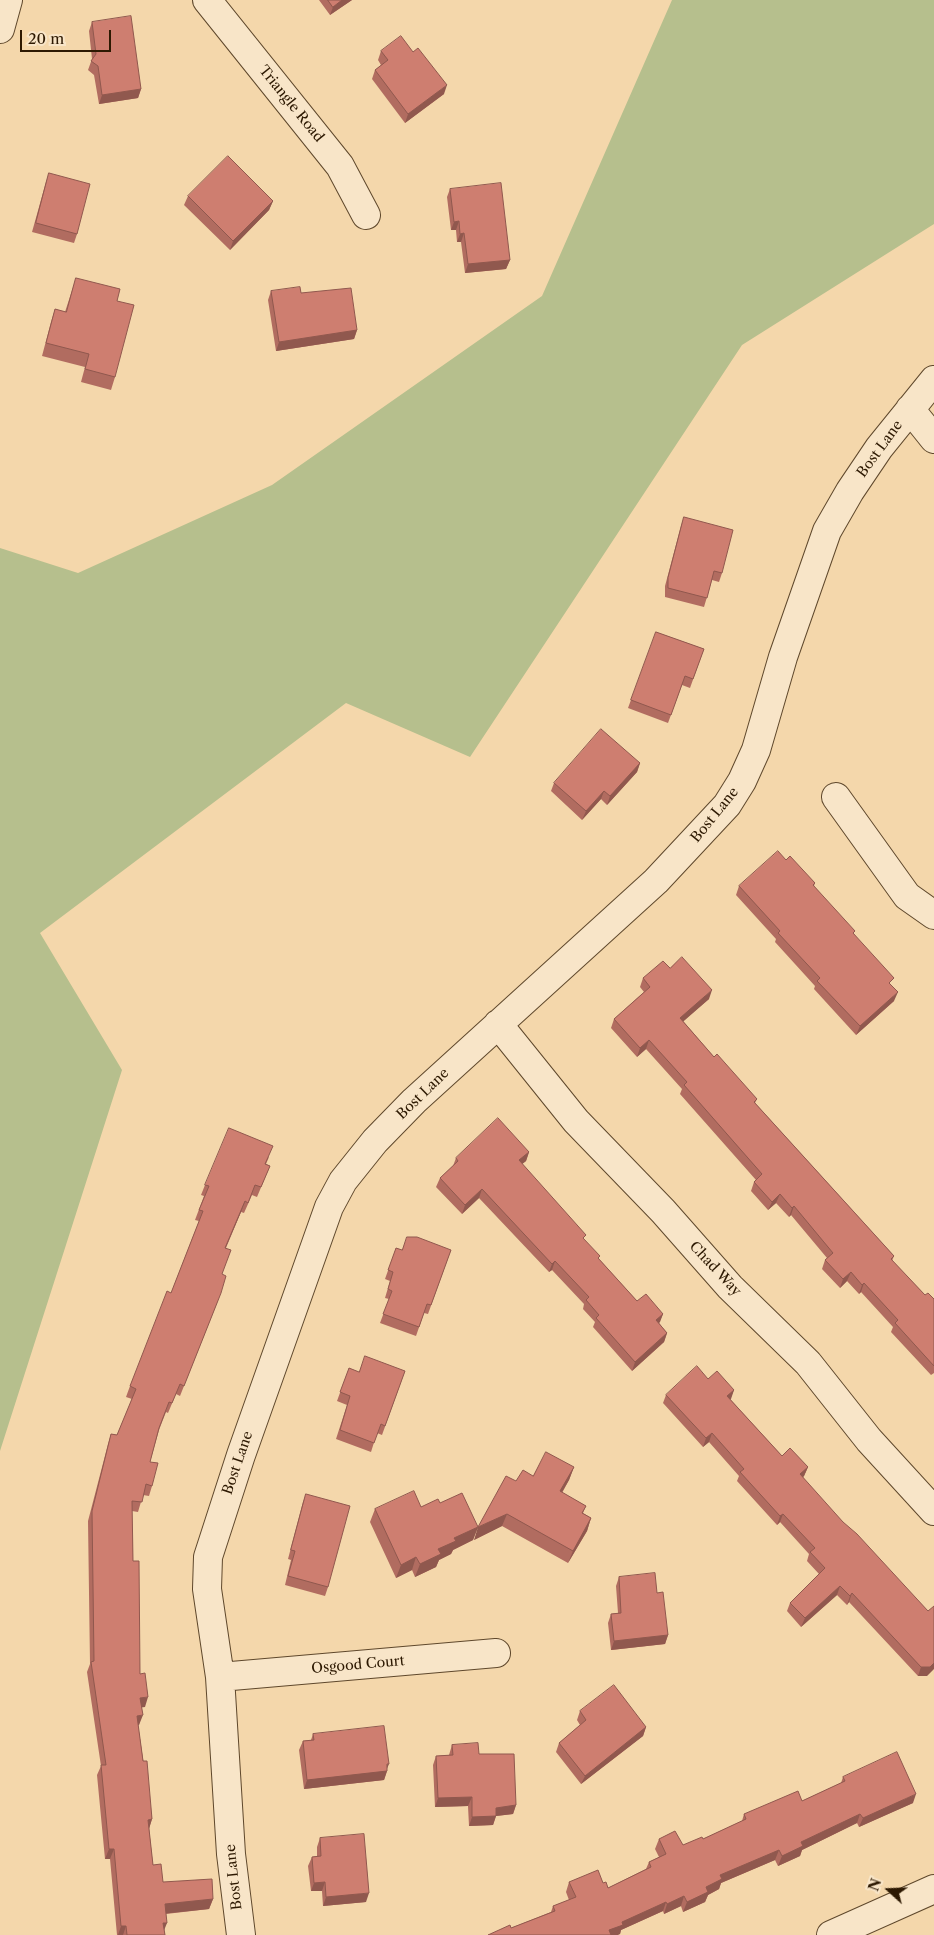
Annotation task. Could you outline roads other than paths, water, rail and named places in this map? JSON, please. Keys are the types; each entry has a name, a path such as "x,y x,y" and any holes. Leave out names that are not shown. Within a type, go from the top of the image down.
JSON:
{"street":[{"path":"0,29 8,0"},
{"name":"Triangle Road","path":"207,0 340,166 366,215"},
{"name":"Bost Lane","path":"241,1935 231,1854 220,1677 207,1589 208,1557 241,1455 329,1207 343,1181 375,1141 414,1101 656,881 727,804 742,781 756,750 783,656 828,531 850,490 934,380"},
{"path":"910,409 934,438"},
{"path":"836,796 907,896 934,916"},
{"name":"Chad Way","path":"498,1024 576,1121 662,1211 730,1287 808,1363 869,1440 934,1511"},
{"name":"Osgood Court","path":"220,1677 496,1653"},
{"path":"830,1935 934,1889"}]}
